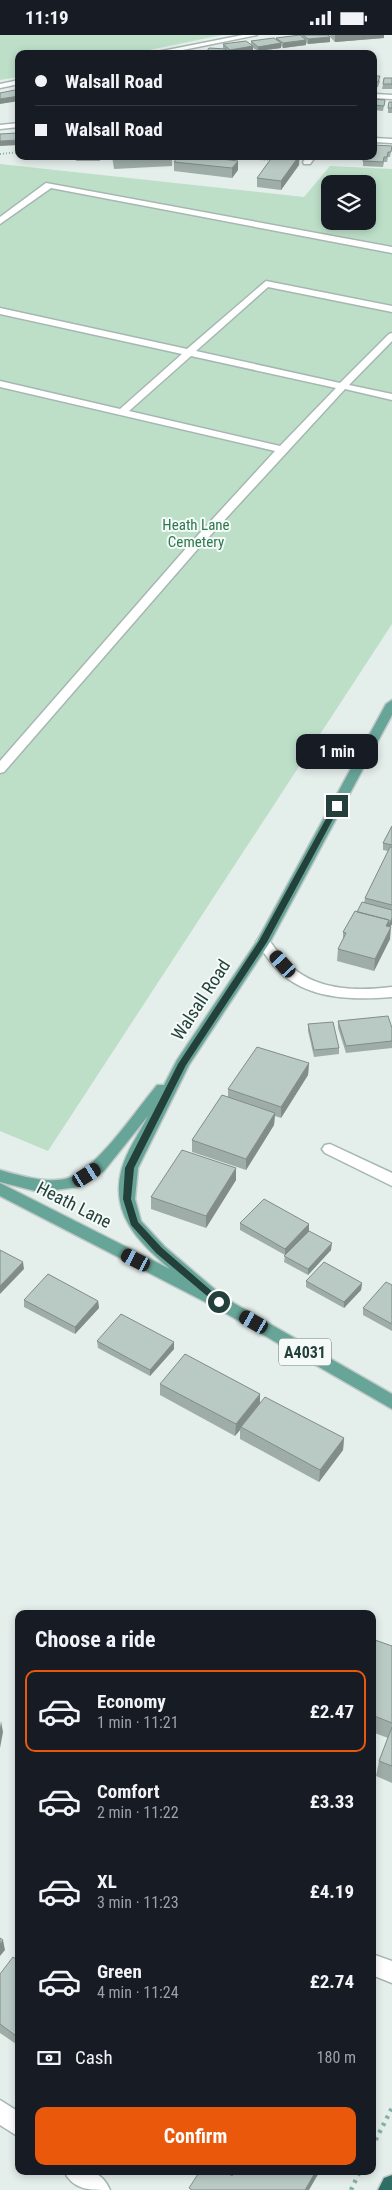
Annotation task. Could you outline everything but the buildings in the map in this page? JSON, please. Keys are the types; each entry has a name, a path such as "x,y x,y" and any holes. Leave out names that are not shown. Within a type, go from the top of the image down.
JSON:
{"highway":[{"path":"390,2190 392,2186"}],"main road":[{"name":"Walsall Road","path":"219,1302 159,1251 134,1223 127,1199 130,1168 182,1064 263,942 392,704"},
{"path":"0,1176 39,1186 74,1183 99,1167 182,1064"},
{"name":"Heath Lane","path":"0,1189 219,1302 392,1401"}],"street":[{"path":"178,50 254,35"},
{"path":"0,86 15,83"},
{"path":"377,96 392,97"},
{"path":"0,127 15,125"},
{"path":"377,140 392,141"},
{"path":"0,221 49,185 392,250"},
{"path":"122,412 266,284 392,309"},
{"path":"0,311 392,397"},
{"path":"0,769 232,504 343,385 392,336"},
{"path":"0,384 283,449"},
{"path":"263,942 293,976 327,990 364,995 392,992"},
{"path":"330,1149 392,1180"},
{"path":"376,1966 392,1972"},
{"path":"0,2111 15,2124"},
{"path":"80,2175 98,2190"}],"path":[{"path":"0,154 15,152"},
{"path":"376,2139 392,2108"},
{"path":"351,2190 358,2175"}],"green space":[{"path":"0,35 222,35 149,50 15,50 15,78 0,80"},
{"name":"Heath Lane Cemetery","path":"0,164 304,197 321,177 321,230 376,230 376,175 322,175 330,166 392,169 392,624 48,1151 0,1131"}],"route":[{"path":"219,1302 159,1251 134,1223 127,1199 130,1168 182,1064 263,942 337,806"}]}
